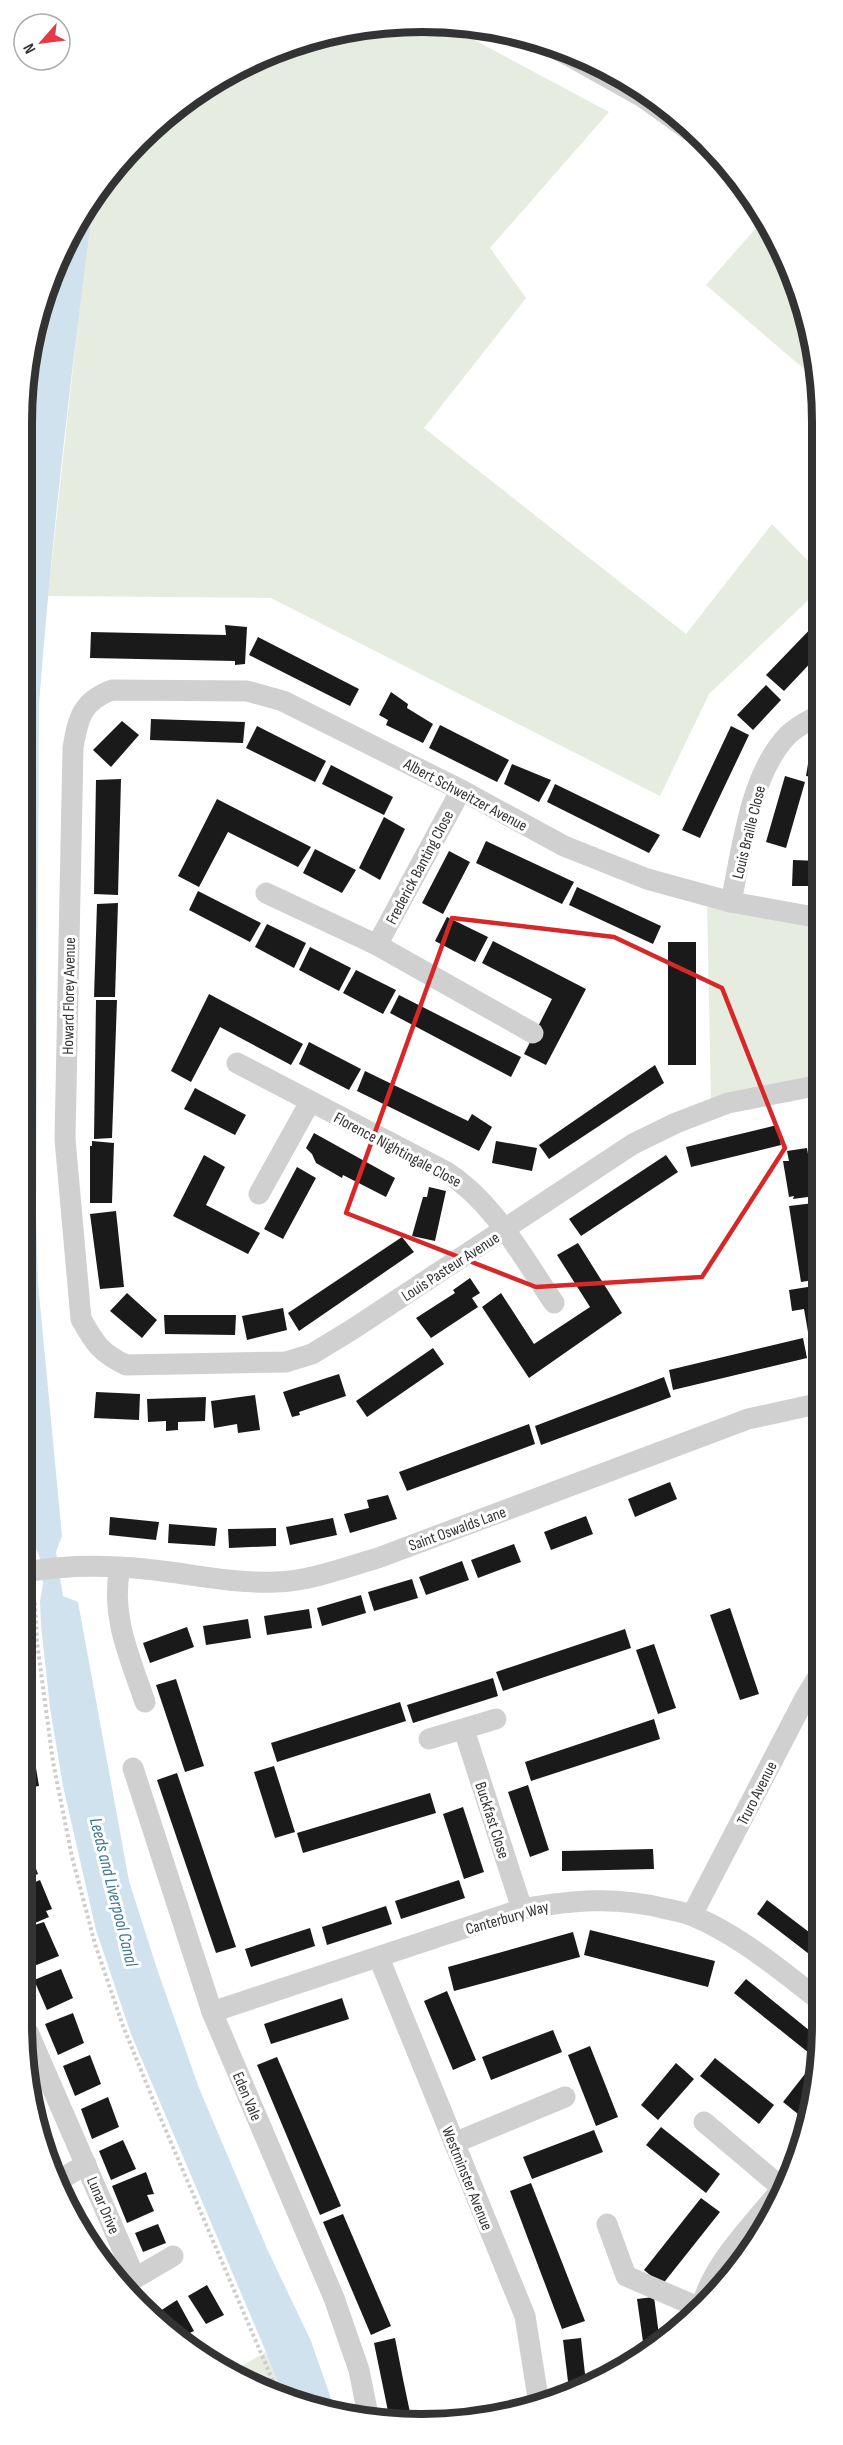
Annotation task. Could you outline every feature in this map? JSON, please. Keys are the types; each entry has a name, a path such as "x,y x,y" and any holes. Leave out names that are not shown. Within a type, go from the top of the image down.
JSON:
{"street":[{"name":"Albert Schweitzer Avenue","path":"112,690 247,691 283,701 460,790 564,846 647,879 731,902 812,917"},
{"name":"Howard Florey Avenue","path":"81,1319 65,1139 73,748 77,721 87,705 98,695 112,690"},
{"name":"Louis Braille Close","path":"731,902 757,790 771,756 788,735 812,719"},
{"name":"Frederick Banting Close","path":"377,945 460,790"},
{"path":"266,893 377,945 533,1033"},
{"name":"Florence Nightingale Close","path":"237,1063 464,1183 504,1230 554,1303"},
{"name":"Louis Pasteur Avenue","path":"81,1319 93,1341 106,1356 126,1365 286,1362 312,1353 353,1329 633,1144 676,1123 728,1103 812,1087"},
{"path":"260,1194 310,1102"},
{"name":"Saint Oswalds Lane","path":"32,1571 81,1566 278,1582 318,1575 388,1554 748,1419 812,1405"},
{"path":"120,1568 115,1588 116,1606 126,1648 145,1702"},
{"name":"Truro Avenue","path":"692,1915 812,1687"},
{"path":"429,1739 496,1719"},
{"name":"Buckfast Close","path":"464,1730 522,1909"},
{"name":"Eden Vale","path":"133,1768 212,2012 334,2298 359,2370 367,2409"},
{"name":"Canterbury Way","path":"212,2012 522,1909 571,1901 605,1900 644,1903 692,1915 751,1948 812,1994"},
{"name":"Westminster Avenue","path":"379,1958 525,2316 539,2395"},
{"name":"Lunar Drive","path":"32,2041 86,2164 127,2279"},
{"path":"454,2144 566,2097"},
{"path":"704,2122 777,2184"},
{"name":"Lunar Drive","path":"63,2178 86,2164"},
{"path":"707,2289 723,2259 762,2212"},
{"path":"607,2224 627,2276 691,2305"},
{"name":"Lunar Drive","path":"129,2282 173,2256"}],"path":[{"path":"32,1584 37,1642 53,1762 72,1857 95,1944 123,2026 158,2112 275,2385"}],"highlighted area":[{"path":"452,918 614,937 722,988 785,1148 702,1277 536,1287 346,1213"}],"shaded area":[{"path":"396,32 463,34 609,112 490,248 526,298 424,428 686,634 772,524 812,565 812,597 709,694 660,796 271,598 48,596 92,213 128,164 164,128 205,97 272,61 345,39"},
{"path":"758,226 782,272 791,296 804,345 808,373 706,285"},
{"path":"707,899 812,919 812,1081 711,1106"},
{"path":"266,2352 279,2387 272,2384 239,2368"}],"water":[{"name":"Leeds and Liverpool Canal","path":"92,213 63,448 39,705 36,1215 38,1283 62,1536 56,1552 63,1596 78,1602 129,1881 157,1969 199,2088 268,2251 311,2341 333,2403 279,2387 131,2034 96,1930 63,1786 50,1708 41,1625 40,1601 43,1584 40,1558 32,1540 32,396 39,345 52,296 72,249"}],"building":[{"path":"225,625 247,627 245,664 235,665 235,661 90,658 91,632 226,635"},
{"path":"812,627 812,661 784,691 766,675"},
{"path":"258,637 359,689 350,706 249,655"},
{"path":"766,685 781,700 753,730 737,715"},
{"path":"391,692 408,704 407,708 433,724 423,743 386,725 388,720 379,715"},
{"path":"151,719 245,722 243,743 150,740"},
{"path":"122,721 139,735 111,767 93,750"},
{"path":"440,725 509,760 497,782 429,748"},
{"path":"257,726 326,761 315,782 246,748"},
{"path":"731,726 749,735 700,838 682,830"},
{"path":"810,752 812,752 812,777 806,776"},
{"path":"512,764 551,780 539,802 504,784"},
{"path":"331,765 393,797 384,815 322,784"},
{"path":"785,776 805,782 786,848 766,842"},
{"path":"121,779 118,895 94,894 96,780"},
{"path":"555,784 660,835 649,853 547,802"},
{"path":"217,799 311,847 298,867 228,832 199,887 178,876"},
{"path":"384,817 405,829 380,880 359,868"},
{"path":"486,841 574,882 562,904 476,863"},
{"path":"315,849 356,870 342,893 303,873"},
{"path":"449,851 470,862 443,914 422,903"},
{"path":"793,860 812,861 812,886 792,886"},
{"path":"577,887 661,926 653,944 569,905"},
{"path":"198,891 261,923 250,942 189,910"},
{"path":"118,903 115,997 94,997 97,904"},
{"path":"447,917 488,937 475,962 435,941"},
{"path":"267,924 306,943 294,968 255,947"},
{"path":"493,941 586,989 546,1065 524,1054 552,999 482,963"},
{"path":"668,942 696,942 696,1065 668,1065"},
{"path":"310,947 351,968 339,991 299,970"},
{"path":"356,970 396,990 383,1014 343,993"},
{"path":"209,994 303,1044 291,1065 220,1027 191,1082 171,1071"},
{"path":"399,995 521,1057 511,1077 390,1013"},
{"path":"96,1000 117,1000 112,1138 94,1139"},
{"path":"309,1042 361,1069 349,1090 299,1064"},
{"path":"655,1065 664,1083 549,1159 539,1145"},
{"path":"365,1071 468,1121 472,1114 492,1127 479,1151 357,1091"},
{"path":"195,1088 246,1115 235,1135 184,1109"},
{"path":"777,1125 781,1145 691,1167 686,1147"},
{"path":"314,1133 395,1178 386,1197 343,1175 342,1178 316,1163 306,1148"},
{"path":"92,1141 114,1143 112,1203 90,1203 90,1146 92,1146"},
{"path":"496,1141 537,1148 532,1171 492,1163"},
{"path":"807,1148 812,1178 812,1196 793,1199 794,1196 789,1197 783,1161 789,1161 787,1151"},
{"path":"204,1155 225,1167 206,1205 260,1233 248,1254 173,1216"},
{"path":"666,1155 678,1172 581,1236 569,1219"},
{"path":"297,1167 316,1178 283,1239 264,1229"},
{"path":"429,1187 446,1191 435,1241 412,1236 423,1197 427,1197"},
{"path":"812,1203 812,1280 801,1282 789,1206"},
{"path":"116,1211 124,1287 100,1289 90,1214"},
{"path":"402,1237 414,1252 299,1331 288,1313"},
{"path":"578,1243 622,1313 529,1378 482,1307 501,1293 534,1344 590,1307 557,1255"},
{"path":"470,1278 480,1293 472,1298 478,1307 431,1338 416,1318 455,1293 453,1290"},
{"path":"812,1286 812,1331 808,1332 804,1309 792,1311 789,1290"},
{"path":"127,1293 157,1320 142,1338 110,1311"},
{"path":"283,1308 287,1330 247,1340 242,1316"},
{"path":"164,1315 236,1315 235,1335 165,1334"},
{"path":"803,1338 807,1358 673,1390 669,1370"},
{"path":"433,1348 444,1364 367,1417 356,1401"},
{"path":"339,1374 346,1396 299,1412 300,1415 292,1417 283,1392"},
{"path":"664,1377 671,1397 541,1445 535,1426"},
{"path":"96,1392 140,1394 139,1420 94,1418"},
{"path":"255,1395 260,1430 238,1433 237,1424 214,1428 211,1401"},
{"path":"206,1397 205,1421 178,1422 178,1430 166,1431 166,1421 148,1422 147,1399"},
{"path":"529,1424 535,1444 407,1491 399,1472"},
{"path":"670,1482 677,1499 635,1517 628,1499"},
{"path":"388,1495 397,1519 350,1533 344,1514 369,1508 367,1500"},
{"path":"586,1516 593,1534 551,1550 544,1532"},
{"path":"110,1517 159,1522 156,1540 109,1535"},
{"path":"333,1518 337,1535 290,1545 286,1527"},
{"path":"169,1524 217,1528 215,1546 168,1543"},
{"path":"276,1528 276,1546 229,1548 228,1529"},
{"path":"514,1544 521,1562 478,1578 471,1560"},
{"path":"462,1561 469,1580 426,1595 419,1577"},
{"path":"412,1579 418,1598 374,1611 368,1592"},
{"path":"361,1595 366,1613 322,1626 317,1608"},
{"path":"730,1608 759,1694 740,1700 710,1615"},
{"path":"309,1609 312,1628 267,1635 264,1616"},
{"path":"248,1619 251,1638 206,1645 203,1626"},
{"path":"187,1627 194,1647 150,1663 143,1643"},
{"path":"625,1629 631,1648 503,1691 496,1672"},
{"path":"654,1644 676,1708 658,1714 636,1650"},
{"path":"493,1678 498,1696 413,1723 407,1705"},
{"path":"176,1679 204,1766 185,1772 156,1685"},
{"path":"400,1702 406,1721 277,1762 271,1743"},
{"path":"654,1719 660,1739 531,1781 525,1762"},
{"path":"32,1762 35,1762 39,1786 32,1787"},
{"path":"274,1766 295,1832 275,1838 254,1772"},
{"path":"177,1773 236,1947 216,1953 157,1780"},
{"path":"528,1785 549,1850 530,1857 508,1792"},
{"path":"430,1793 436,1813 303,1853 297,1833"},
{"path":"463,1807 484,1872 464,1879 443,1814"},
{"path":"653,1849 654,1869 562,1871 562,1851"},
{"path":"35,1866 38,1874 32,1876 32,1868"},
{"path":"40,1880 52,1909 46,1911 49,1917 32,1924 32,1883"},
{"path":"459,1880 465,1898 401,1919 395,1901"},
{"path":"767,1900 812,1934 812,1956 757,1914"},
{"path":"386,1906 392,1924 327,1945 322,1927"},
{"path":"44,1922 59,1956 34,1966 32,1926"},
{"path":"310,1928 315,1946 251,1967 245,1949"},
{"path":"590,1930 715,1961 708,1987 584,1955"},
{"path":"573,1932 580,1957 454,1991 448,1967"},
{"path":"61,1969 73,1998 47,2010 34,1980"},
{"path":"746,1979 812,2032 810,2054 734,1993"},
{"path":"447,1991 476,2060 453,2070 424,2001"},
{"path":"342,1998 349,2019 271,2044 264,2024"},
{"path":"73,2013 84,2043 58,2055 45,2024"},
{"path":"553,2030 562,2052 491,2080 482,2057"},
{"path":"590,2046 618,2117 596,2126 568,2055"},
{"path":"90,2055 101,2084 75,2096 63,2066"},
{"path":"277,2057 341,2206 320,2215 257,2065"},
{"path":"715,2058 774,2105 759,2124 700,2076"},
{"path":"676,2063 694,2079 658,2120 641,2105"},
{"path":"809,2069 802,2110 798,2114 783,2102"},
{"path":"108,2097 119,2127 92,2139 81,2109"},
{"path":"661,2127 720,2174 706,2193 646,2145"},
{"path":"594,2130 603,2152 532,2179 523,2157"},
{"path":"123,2140 136,2169 111,2180 99,2151"},
{"path":"146,2172 154,2194 147,2195 154,2211 127,2223 112,2186"},
{"path":"531,2183 585,2321 562,2329 510,2191"},
{"path":"701,2198 720,2212 662,2285 644,2270"},
{"path":"343,2214 391,2326 371,2335 323,2222"},
{"path":"158,2224 166,2243 143,2252 135,2233"},
{"path":"207,2285 224,2315 206,2324 188,2296"},
{"path":"654,2297 659,2333 643,2344 637,2299"},
{"path":"177,2300 194,2331 186,2335 159,2312"},
{"path":"395,2338 410,2414 388,2412 374,2343"},
{"path":"581,2338 585,2377 568,2385 563,2340"}]}
